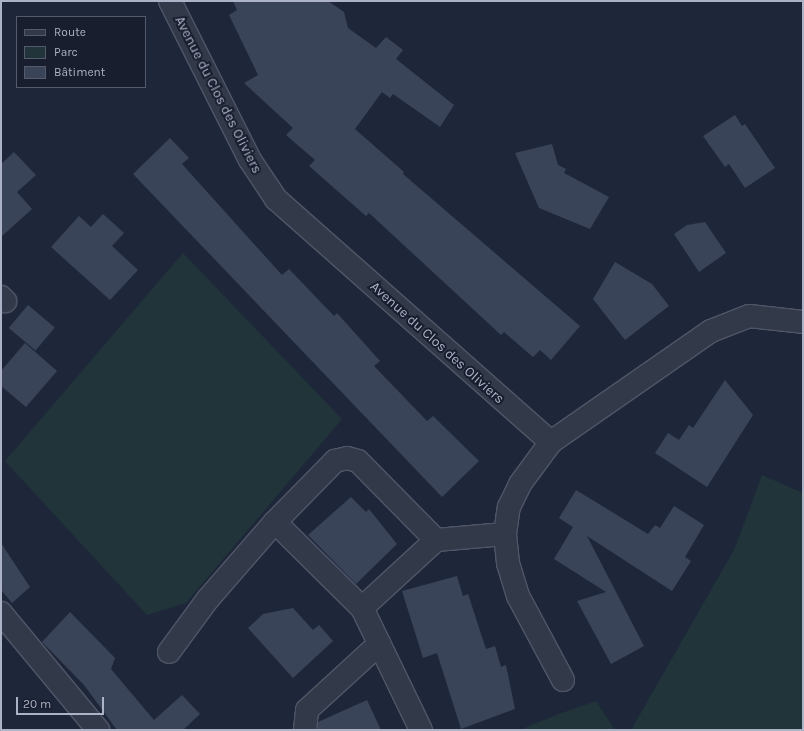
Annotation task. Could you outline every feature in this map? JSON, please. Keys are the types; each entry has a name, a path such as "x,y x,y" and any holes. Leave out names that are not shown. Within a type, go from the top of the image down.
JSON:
{"street":[{"name":"Avenue du Clos des Oliviers","path":"170,1 250,160 276,199 551,442"},
{"path":"563,680 518,596 508,563 505,534 509,507 520,484 551,442 711,331 749,316 794,318 803,322"},
{"path":"169,652 208,599 275,522 335,461 347,458 358,461 436,540"},
{"path":"275,522 362,608 421,730"},
{"path":"362,608 436,540 505,534"},
{"path":"1,613 98,730"},
{"path":"305,730 307,710 379,644"}],"green space":[{"path":"183,253 342,419 186,603 147,615 5,461"},
{"path":"762,475 803,493 803,730 631,730 735,548"},
{"path":"596,701 615,730 520,730 556,715"}],"building":[{"path":"233,1 328,1 344,12 348,28 376,48 386,37 403,50 396,59 454,105 440,127 393,94 390,98 382,92 355,129 404,172 403,174 580,326 551,360 540,350 533,357 504,332 501,335 369,213 366,216 309,166 315,160 286,135 293,128 244,83 258,75 229,15 237,10"},
{"path":"735,115 742,126 745,124 775,168 745,188 729,164 725,167 703,136"},
{"path":"170,138 189,158 182,164 282,275 289,269 334,316 337,313 380,361 374,366 427,421 433,416 479,461 442,497 133,174"},
{"path":"552,144 558,165 566,169 564,173 609,197 590,229 539,208 515,153"},
{"path":"14,152 36,175 17,192 32,209 1,237 1,164"},
{"path":"103,214 124,233 112,246 138,270 110,300 51,247 79,216 91,227"},
{"path":"705,222 726,253 699,272 674,234 687,225"},
{"path":"615,262 652,284 669,306 625,340 593,299"},
{"path":"28,305 55,327 36,350 9,328"},
{"path":"25,343 57,371 26,407 1,386 1,371"},
{"path":"725,380 753,415 707,487 655,453 668,433 679,440 689,425 693,428"},
{"path":"576,490 648,534 655,525 660,528 674,506 704,525 685,557 691,561 672,591 587,536 644,646 611,664 577,601 606,592 554,559 573,527 559,518"},
{"path":"351,497 366,512 369,509 397,544 356,584 308,535"},
{"path":"1,543 30,587 12,603 1,590"},
{"path":"457,576 463,596 468,594 486,649 495,646 501,667 506,665 515,709 461,729 437,653 423,658 402,591"},
{"path":"293,608 313,630 319,625 333,641 293,678 248,628 263,614"},
{"path":"70,612 115,658 111,669 154,720 182,695 200,714 183,730 117,730 84,685 42,642"},
{"path":"367,700 381,730 318,730 318,722"}]}
